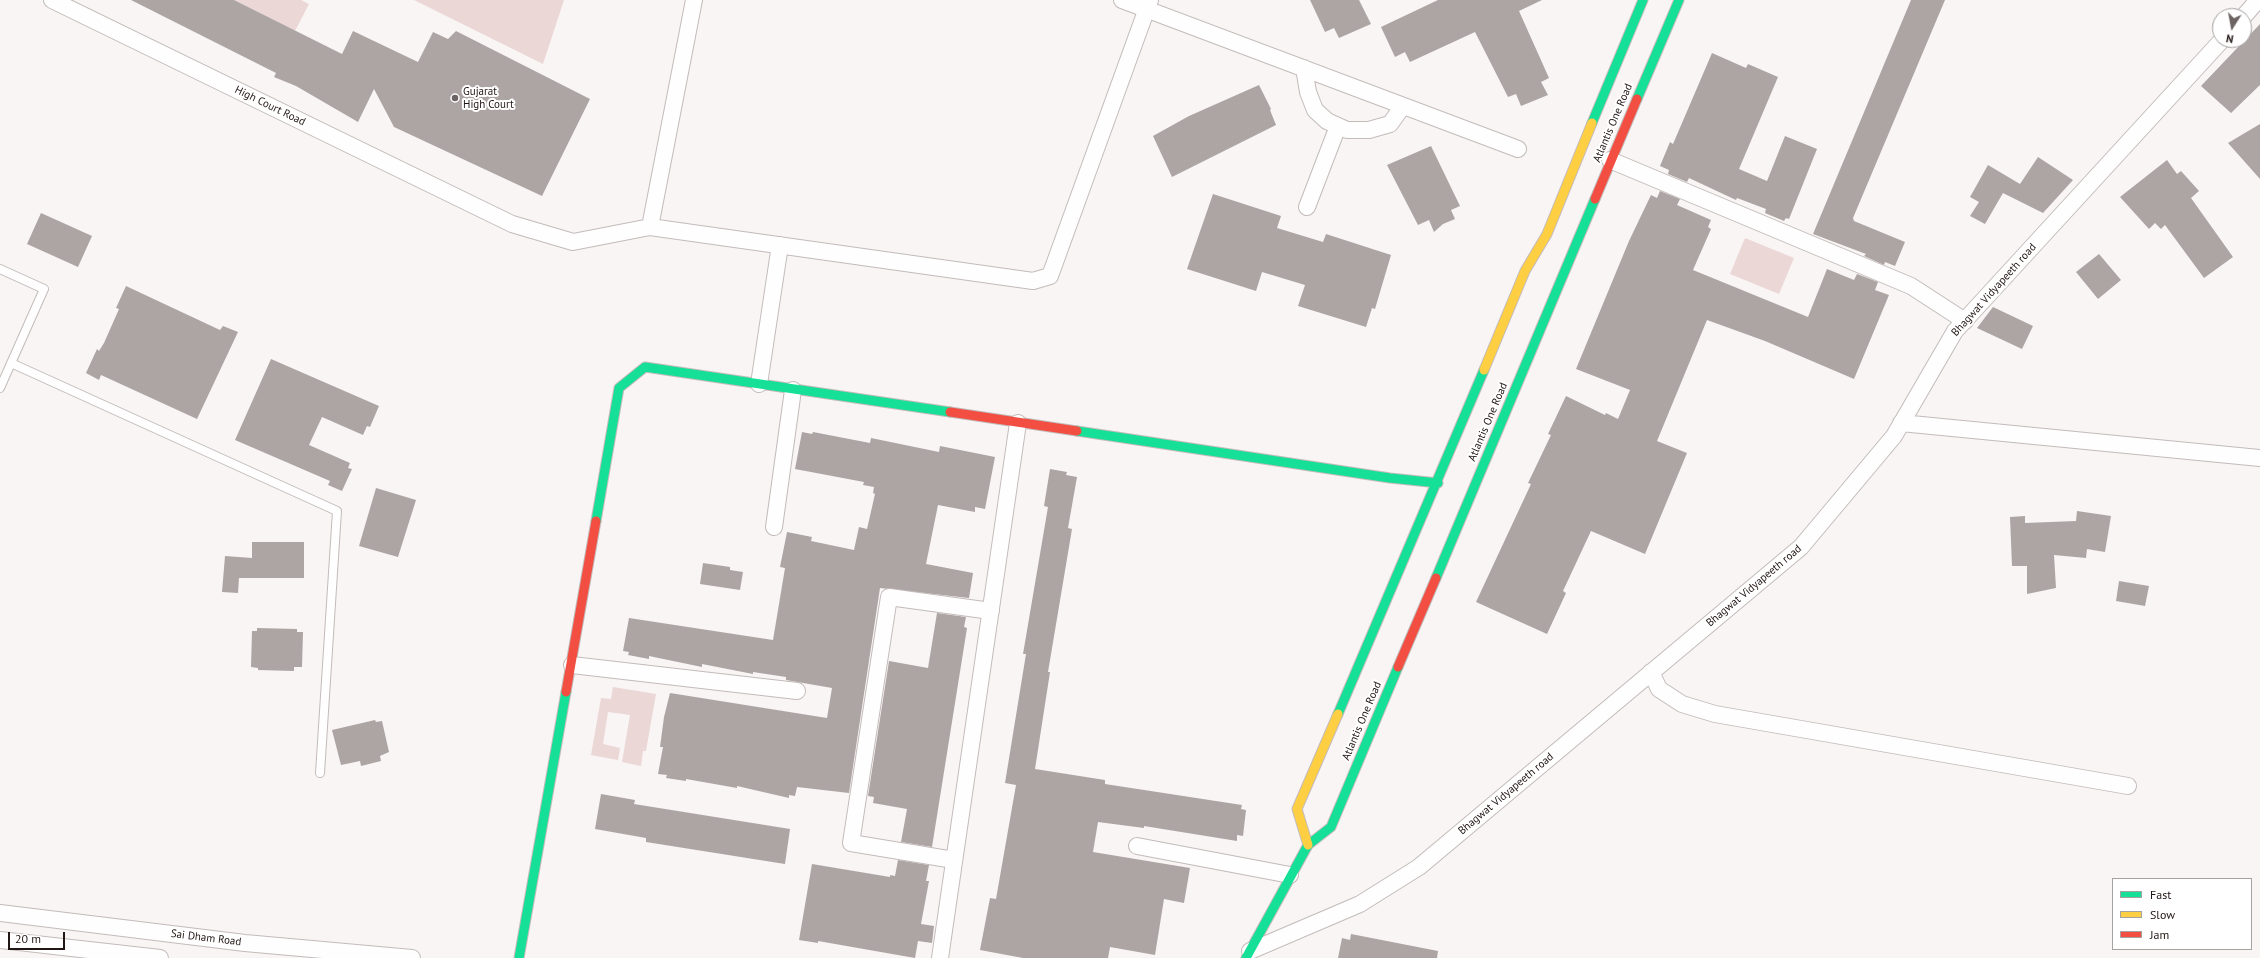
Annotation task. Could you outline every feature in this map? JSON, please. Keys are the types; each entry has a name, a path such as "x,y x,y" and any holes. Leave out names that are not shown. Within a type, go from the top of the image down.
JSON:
{"street":[{"name":"High Court Road","path":"52,0 512,224 573,242 650,227 1033,281 1050,276 1148,5"},
{"path":"650,227 694,0"},
{"path":"1122,0 1148,5 1304,68 1518,149"},
{"name":"Atlantis One Road","path":"1308,845 1297,809 1438,483 1525,271 1547,234 1643,0"},
{"name":"Atlantis One Road","path":"1248,955 1290,875 1308,845 1331,827 1610,160 1679,0"},
{"path":"2251,8 2258,0"},
{"name":"Bhagwat Vidyapeeth road","path":"1248,955 1360,904 1419,867 1801,546 1894,436 1955,331 2215,48"},
{"path":"1304,68 1308,92 1315,110 1327,121 1347,130 1369,130 1390,124 1403,106"},
{"path":"1307,208 1338,126"},
{"path":"1610,160 1911,286 1965,321"},
{"path":"759,384 780,245"},
{"path":"519,958 572,665 619,388 645,368 1382,477 1438,483"},
{"path":"774,528 793,390"},
{"path":"940,958 1018,423"},
{"path":"1901,423 2260,458"},
{"path":"954,860 852,843 889,597 991,611"},
{"path":"572,665 797,691"},
{"path":"1651,672 1659,689 1682,704 1715,714 2128,786"},
{"path":"1137,846 1290,875"},
{"name":"Sai Dham Road","path":"0,913 245,943 412,958"},
{"path":"0,940 160,958"}],"lane":[{"path":"0,269 44,289 0,388"},
{"path":"11,363 337,511 320,772"}],"shaded area":[{"path":"234,0 301,0 309,4 295,31"},
{"path":"414,0 564,0 543,64"},
{"path":"1745,238 1794,258 1779,294 1730,274"},
{"path":"613,687 656,694 646,751 643,751 641,766 622,762 630,715 608,712 603,744 620,748 618,760 591,755 601,698 611,699"}],"building":[{"name":"Gujarat High Court","path":"131,0 234,0 342,54 353,31 418,62 433,32 448,39 456,31 590,99 542,196 394,127 374,89 358,122 296,86 274,77 276,73"},
{"path":"1310,0 1359,0 1371,24 1339,38 1334,28 1325,32"},
{"path":"1438,0 1542,0 1519,11 1549,78 1541,82 1548,95 1521,106 1516,94 1508,97 1475,32 1410,62 1405,52 1395,57 1381,27"},
{"path":"1911,0 1945,0 1853,218 1854,221 1905,242 1895,266 1885,262 1884,265 1864,256 1866,254 1813,234"},
{"path":"2260,24 2260,85 2231,113 2201,86 2237,48 2252,48 2252,32"},
{"path":"1712,53 1746,68 1748,64 1778,77 1739,169 1767,181 1785,136 1817,149 1789,219 1786,218 1784,221 1765,213 1766,209 1737,198 1736,200 1689,178 1687,182 1668,174 1669,170 1660,166 1670,142 1673,144"},
{"path":"1259,85 1271,109 1270,110 1276,125 1172,177 1153,136 1189,116"},
{"path":"2260,124 2260,179 2228,143"},
{"path":"1431,146 1460,206 1451,210 1455,219 1443,224 1434,232 1429,220 1418,225 1387,165"},
{"path":"2038,157 2073,180 2043,213 2003,193 1985,224 1970,216 1979,202 1970,197 1988,165 2020,184"},
{"path":"2167,160 2177,174 2181,171 2199,191 2191,198 2233,257 2204,278 2165,225 2161,229 2155,223 2149,229 2120,197"},
{"path":"1660,191 1680,199 1677,205 1711,220 1708,227 1711,229 1693,270 1808,317 1827,269 1854,280 1857,274 1878,282 1875,290 1889,295 1854,379 1765,341 1707,320 1657,441 1687,453 1645,554 1591,531 1563,591 1566,593 1547,634 1476,602 1531,484 1528,483 1551,435 1548,434 1566,396 1605,415 1606,413 1618,419 1630,390 1576,369 1629,241 1651,195 1657,198"},
{"path":"1213,194 1281,216 1277,228 1323,242 1326,234 1391,255 1375,309 1372,308 1366,327 1298,306 1305,285 1262,272 1256,291 1187,269"},
{"path":"41,213 92,236 78,267 27,244"},
{"path":"2099,254 2121,280 2098,299 2076,272"},
{"path":"126,286 220,330 223,326 238,332 197,419 101,375 99,380 86,373 97,349 99,351 104,343 119,309 116,308"},
{"path":"1993,307 2033,326 2022,349 1977,328"},
{"path":"271,359 379,406 370,427 367,426 363,435 322,417 309,445 350,463 348,468 352,469 342,491 328,485 330,481 235,440"},
{"path":"802,432 812,434 813,432 870,443 871,438 939,452 940,446 995,457 985,509 975,507 975,512 938,505 926,564 973,573 969,598 880,588 849,793 797,787 795,796 789,795 789,798 737,786 737,788 686,779 686,781 666,778 667,775 658,774 663,747 660,747 664,717 670,693 827,718 832,688 786,680 786,677 753,672 753,674 702,664 702,667 649,656 649,659 628,655 629,652 623,651 629,618 773,640 785,568 780,567 787,532 812,537 811,541 854,550 859,527 867,529 875,494 873,493 874,487 863,485 864,482 795,469"},
{"path":"1050,469 1067,472 1066,475 1077,477 1068,528 1072,529 1048,672 1050,672 1035,769 1105,780 1105,784 1242,805 1241,809 1246,810 1243,836 1237,835 1237,841 1144,826 1144,828 1098,822 1093,852 1190,868 1184,903 1164,899 1155,955 1110,947 1108,958 1023,958 980,950 990,898 996,899 1016,785 1005,783 1026,654 1023,654 1048,507 1044,506"},
{"path":"376,488 416,500 398,557 359,546"},
{"path":"2077,511 2111,516 2105,552 2087,549 2086,558 2054,555 2056,588 2027,594 2027,566 2012,566 2010,517 2025,516 2025,523 2076,521"},
{"path":"252,542 304,542 304,578 239,578 238,593 222,592 225,556 252,558"},
{"path":"703,563 730,567 730,570 743,572 740,590 700,584"},
{"path":"2119,581 2149,586 2145,606 2116,601"},
{"path":"937,613 966,617 964,627 967,628 932,847 901,842 907,809 873,803 874,797 868,796 889,661 928,668"},
{"path":"257,628 297,629 297,632 303,632 302,667 294,667 294,671 258,670 258,668 251,667 252,631 257,631"},
{"path":"375,720 376,722 382,721 389,752 380,756 381,761 361,766 360,761 341,765 332,730"},
{"path":"601,794 635,800 634,804 790,829 785,864 646,842 646,838 595,829"},
{"path":"898,860 929,865 926,881 929,881 921,924 934,926 932,943 918,941 915,958 818,941 818,943 799,940 812,864 890,877 890,875 895,876"},
{"path":"1351,934 1438,951 1437,958 1338,958 1342,938 1350,940"}],"traffic: fast":[{"path":"1592,123 1643,0"},
{"path":"1637,99 1679,0"},
{"path":"1436,578 1595,199"},
{"path":"596,521 619,388 645,367 950,412"},
{"path":"1338,714 1484,370"},
{"path":"1077,431 1390,478 1438,483"},
{"path":"1246,958 1308,845 1331,827 1398,667"},
{"path":"519,958 566,692"}],"traffic: slow":[{"path":"1484,370 1525,271 1547,234 1592,123"},
{"path":"1308,845 1297,809 1338,714"}],"traffic: jam":[{"path":"1595,199 1637,99"},
{"path":"950,412 1077,431"},
{"path":"566,692 596,521"},
{"path":"1398,667 1436,578"}],"place":[{"name":"Gujarat High Court","path":"455,98"}]}
